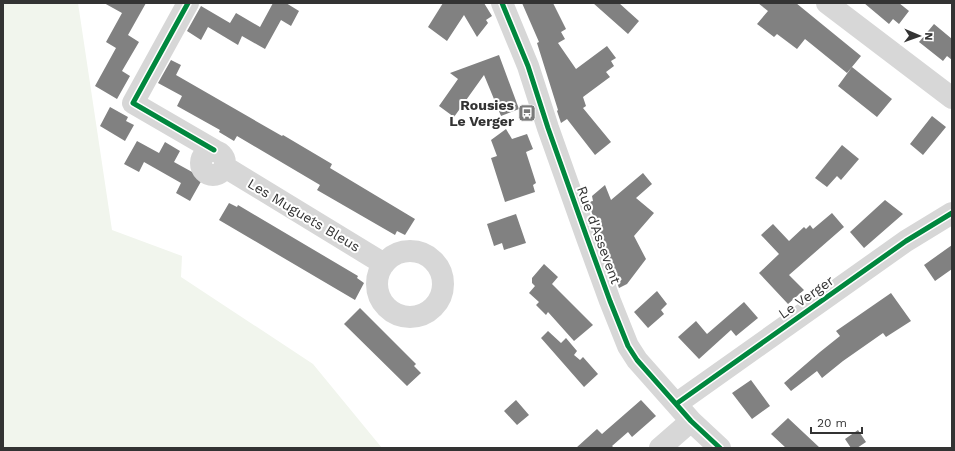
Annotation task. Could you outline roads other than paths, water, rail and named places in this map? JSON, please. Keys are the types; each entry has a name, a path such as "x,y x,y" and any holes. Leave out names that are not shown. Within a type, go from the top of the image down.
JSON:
{"street":[{"name":"Les Muguets Bleus","path":"188,3 133,103 384,264"},
{"name":"Rue d'Assevent","path":"502,3 528,66 548,128 586,235 628,346 637,360 676,404 720,448"},
{"path":"836,6 951,95"},
{"name":"Le Verger","path":"676,404 906,241 952,212"},
{"path":"660,448 692,421"}],"place":[{"name":"Rousies Le Verger","path":"527,113"}]}
